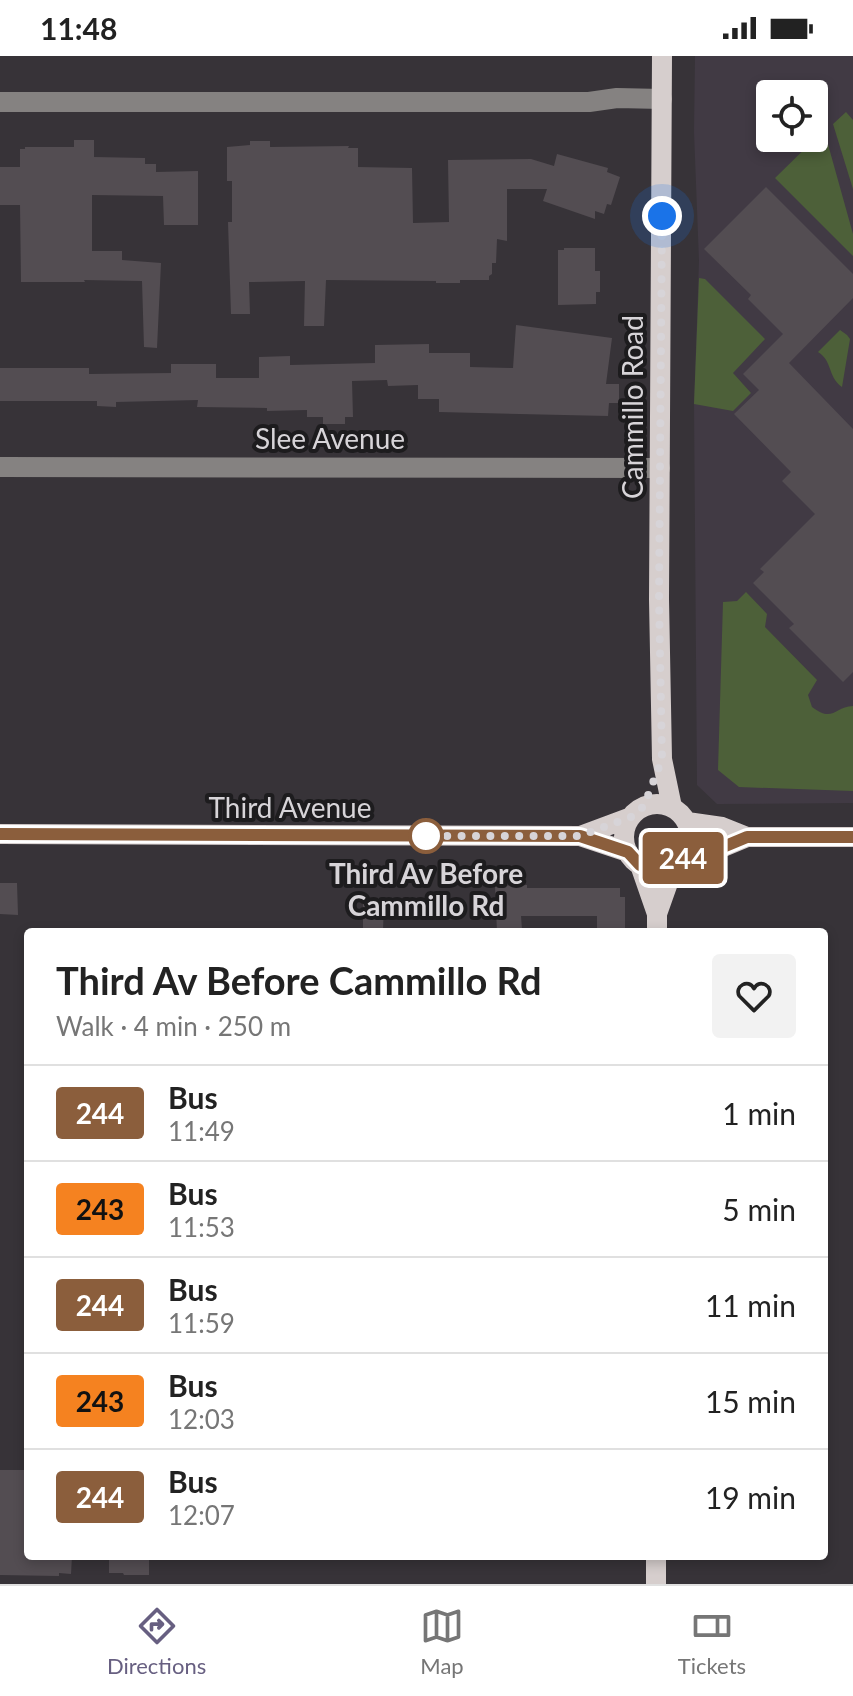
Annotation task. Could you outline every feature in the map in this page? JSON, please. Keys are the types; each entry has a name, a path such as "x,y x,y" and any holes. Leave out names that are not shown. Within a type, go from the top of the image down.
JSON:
{"main road":[{"name":"Cammillo Road","path":"662,56 659,599 662,759 679,815"},
{"name":"Cammillo Road","path":"638,812 662,759"},
{"path":"657,923 625,834 638,812 662,804 679,815 747,837 853,837"},
{"name":"Third Avenue","path":"580,836 638,812"},
{"path":"657,923 678,862 689,848 690,831 679,815"},
{"name":"Third Avenue","path":"0,834 580,836 634,858"},
{"path":"634,858 657,870 747,837"},
{"path":"656,1560 656,1584"}],"street":[{"path":"0,102 589,102 617,98 662,99"},
{"name":"Slee Avenue","path":"0,467 660,468"}],"shaded area":[{"path":"695,56 853,56 853,803 717,804 697,785 694,404 699,261 694,132"}],"green space":[{"path":"846,112 853,120 853,189 833,124"},
{"path":"828,144 853,234 853,256 775,178 802,152 828,152"},
{"path":"699,278 705,279 765,339 733,373 751,393 733,411 694,404"},
{"path":"840,330 850,339 842,387 818,352"},
{"path":"746,592 767,614 765,627 817,680 808,695 812,707 829,714 853,706 853,791 739,787 718,770 723,602 737,601"}],"building":[{"path":"74,140 94,140 94,157 145,158 145,164 156,164 156,172 198,171 198,225 164,225 163,196 92,195 92,251 122,251 122,260 161,263 157,348 144,347 142,281 21,282 20,205 0,205 0,167 20,167 20,149 25,147 74,147"},
{"path":"250,141 270,141 270,147 349,146 358,148 358,167 412,168 413,223 449,222 448,160 531,159 554,166 557,154 608,168 607,172 620,177 611,205 607,204 604,214 595,211 595,219 543,201 547,189 507,189 507,241 497,239 496,263 492,263 489,280 436,283 326,280 324,326 304,326 305,281 249,282 250,314 231,314 228,222 232,222 232,181 227,181 227,147 250,145"},
{"path":"766,187 853,274 853,298 789,363 853,429 853,672 843,682 789,628 794,624 753,583 764,572 760,569 815,514 782,481 791,472 734,414 759,390 743,374 783,334 748,299 751,295 704,249"},
{"path":"595,248 595,271 600,271 600,292 596,292 596,304 558,305 558,250"},
{"path":"516,325 612,338 606,384 619,384 619,403 609,403 608,416 439,412 439,399 418,399 418,385 388,386 387,380 352,381 353,417 345,417 345,424 323,424 323,417 307,417 307,410 197,407 198,400 116,402 116,407 97,406 97,401 0,401 0,368 89,368 89,374 171,373 171,364 216,364 216,378 259,378 259,357 290,356 290,365 375,363 375,345 429,344 429,353 470,353 470,367 513,368"},
{"path":"0,883 17,883 18,915 0,914"},
{"path":"495,886 620,888 620,897 625,897 625,928 597,928 597,916 521,916 522,928 497,928"},
{"path":"363,898 384,898 383,928 363,928"},
{"path":"0,1470 24,1470 24,1560 72,1560 71,1574 0,1575"},
{"path":"109,1560 149,1560 149,1575 109,1573"}],"bus line":[{"name":"244","path":"0,834 580,836 628,852 640,865 657,870 747,837 853,837"}],"place":[{"name":"Third Av Before Cammillo Rd","path":"426,836"}],"route":[{"path":"426,836 415,836 580,836 631,817 644,806 662,759 659,599 662,216"}]}
